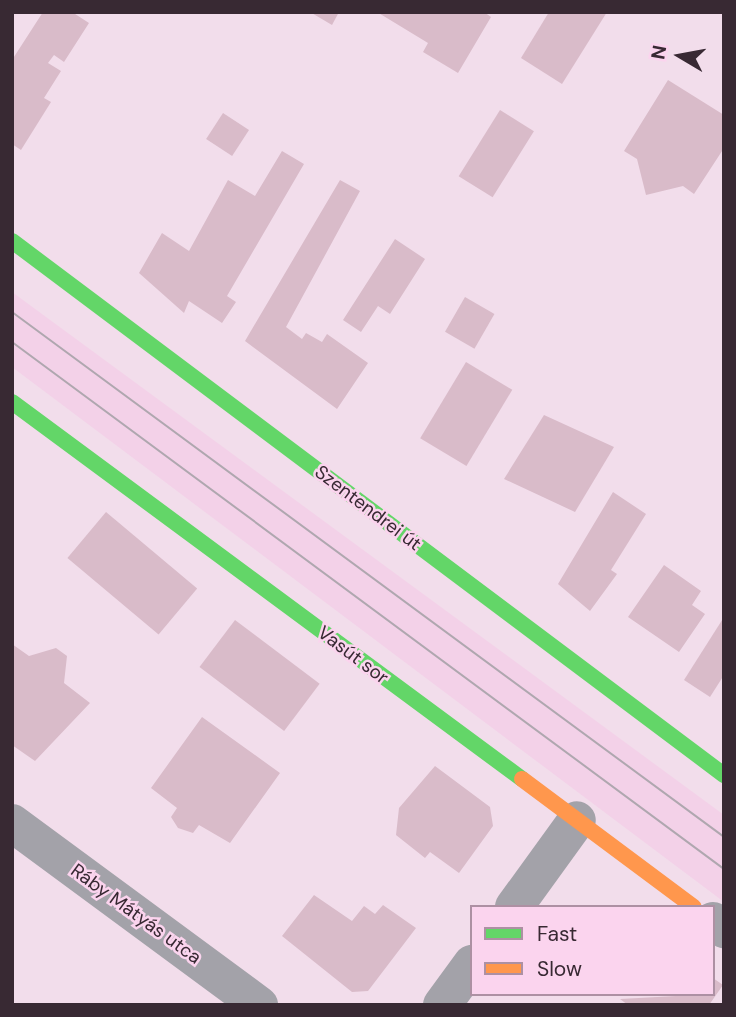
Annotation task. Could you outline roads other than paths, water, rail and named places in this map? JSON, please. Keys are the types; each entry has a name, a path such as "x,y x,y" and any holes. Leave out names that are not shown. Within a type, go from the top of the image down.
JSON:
{"main road":[{"name":"Szentendrei út","path":"12,241 724,775"},
{"name":"Vasút sor","path":"12,402 691,905"}],"street":[{"path":"515,905 577,820"},
{"name":"Ráby Mátyás utca","path":"12,824 259,1005"},
{"path":"442,1005 470,967"}],"tram line":[{"path":"12,312 724,837"},
{"path":"12,342 724,869"}]}
